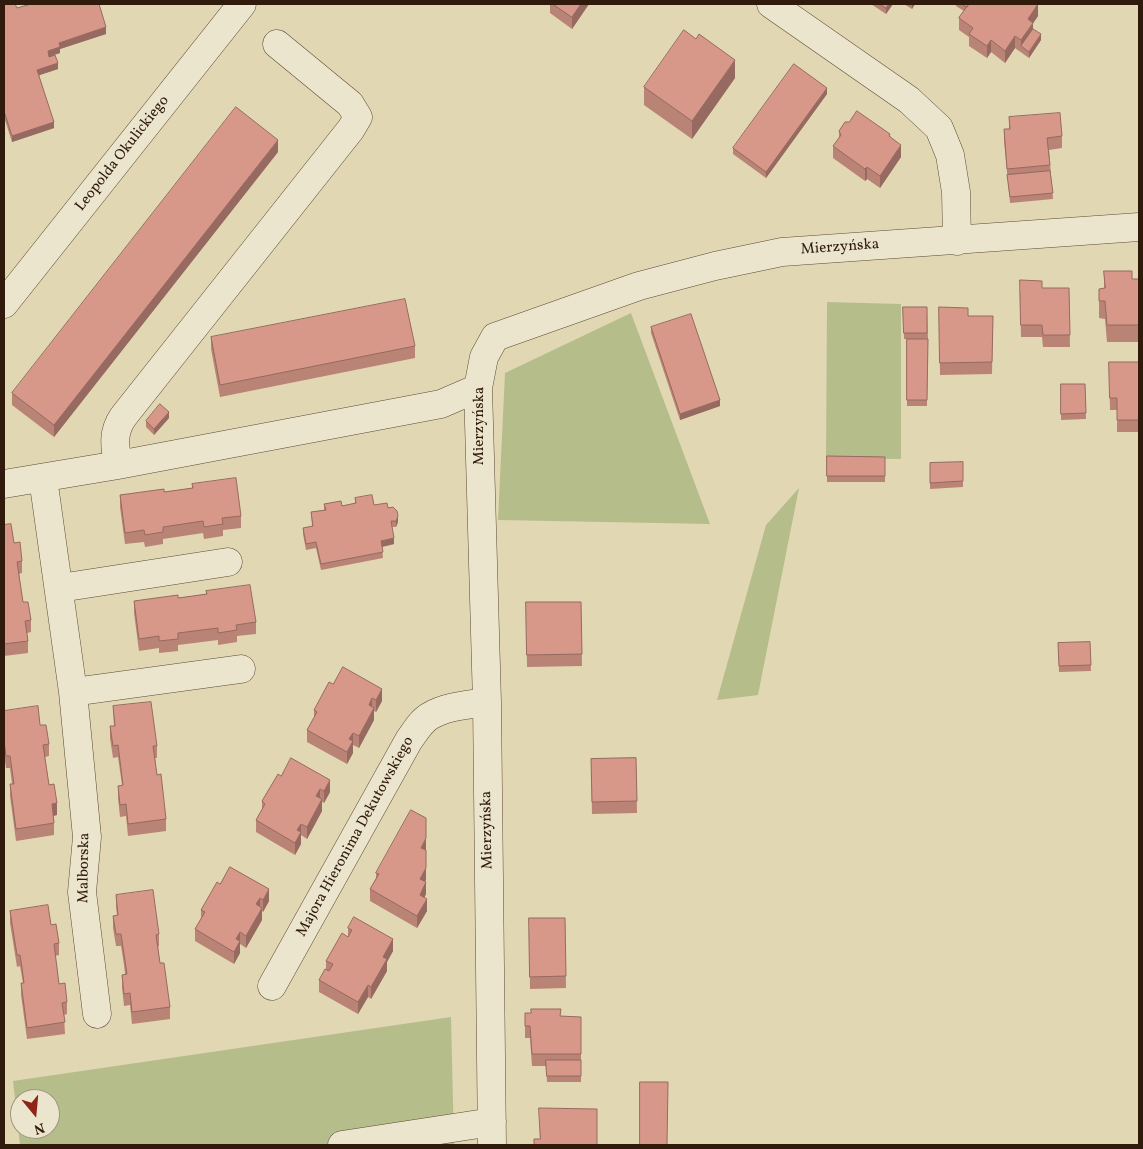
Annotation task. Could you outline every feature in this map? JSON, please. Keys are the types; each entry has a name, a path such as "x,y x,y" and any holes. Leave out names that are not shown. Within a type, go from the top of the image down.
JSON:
{"street":[{"path":"771,4 909,100 939,128 950,155 956,192 957,240"},
{"name":"Leopolda Okulickiego","path":"4,304 236,6"},
{"path":"118,465 115,432 123,417 351,130 358,117 350,104 277,44"},
{"name":"Mierzyńska","path":"492,1134 486,702 478,388 484,357 495,337 639,286 715,266 782,252 1139,227"},
{"path":"4,484 118,465 441,404 478,388"},
{"name":"Malborska","path":"43,478 60,588 88,837 82,892 97,1014"},
{"path":"60,588 228,562"},
{"path":"73,692 241,668"},
{"name":"Majora Hieronima Dekutowskiego","path":"272,986 418,727 429,716 450,708 486,702"},
{"path":"342,1145 492,1134"}],"green space":[{"path":"827,302 901,304 901,459 826,458"},
{"path":"631,313 710,524 498,520 505,373"},
{"path":"799,488 758,695 717,700 766,525"},
{"path":"451,1017 454,1145 20,1145 19,1139 60,1139 60,1089 14,1089 13,1081"}],"building":[{"path":"4,4 15,4 17,8 31,4 99,4 106,27 59,43 60,47 48,51 49,57 55,55 58,63 37,70 54,122 12,136 4,111"},
{"path":"553,4 581,4 572,17"},
{"path":"880,4 889,4 886,8"},
{"path":"969,4 1038,4 1028,19 1033,23 1021,40 1015,36 1005,51 991,40 987,46 969,34 973,28 959,18"},
{"path":"1033,29 1041,34 1029,52 1021,46"},
{"path":"684,30 696,39 699,34 735,60 692,121 644,87"},
{"path":"794,64 827,88 766,172 733,148"},
{"path":"236,107 278,140 54,425 12,393"},
{"path":"857,111 890,134 889,136 901,145 880,176 867,167 865,169 833,146 841,135 839,131 845,122 849,122"},
{"path":"1060,113 1062,136 1047,138 1050,165 1007,169 1004,129 1010,129 1009,117"},
{"path":"1050,171 1053,193 1010,197 1007,175"},
{"path":"1104,271 1132,271 1132,279 1139,279 1139,325 1107,325 1105,301 1099,301 1099,289 1105,288"},
{"path":"1020,280 1042,281 1042,288 1069,288 1070,335 1043,335 1042,325 1021,325"},
{"path":"405,299 415,346 220,385 211,337"},
{"path":"903,307 927,307 927,333 904,333"},
{"path":"939,307 968,308 968,316 993,316 992,362 940,363"},
{"path":"691,314 720,400 680,414 651,327"},
{"path":"907,339 928,339 927,400 907,400"},
{"path":"1109,362 1139,362 1139,420 1117,420 1117,398 1110,398"},
{"path":"1061,384 1085,384 1086,413 1061,414"},
{"path":"160,404 169,412 154,429 146,421"},
{"path":"827,456 885,457 885,476 827,476"},
{"path":"963,462 963,481 930,483 930,463"},
{"path":"236,478 241,516 222,518 223,524 204,527 203,521 163,527 163,532 145,535 144,530 125,533 120,495 164,489 164,492 193,488 192,484"},
{"path":"372,495 374,505 387,503 388,508 393,507 397,511 396,521 391,521 394,538 381,541 383,552 321,564 316,542 306,544 303,528 313,526 311,512 326,510 324,504 341,501 342,506 356,503 355,498"},
{"path":"11,524 14,543 20,542 22,561 17,562 23,602 28,602 31,620 25,621 28,641 4,644 4,525"},
{"path":"250,585 256,622 236,625 237,630 218,633 218,628 178,633 178,639 159,641 159,636 139,639 134,601 178,595 178,598 193,596 207,594 206,591"},
{"path":"526,602 581,602 582,654 527,655"},
{"path":"1090,642 1091,665 1059,666 1058,643"},
{"path":"343,667 382,689 376,700 372,698 369,705 374,708 359,736 353,733 349,739 353,741 347,752 307,730 317,712 314,710 329,682 333,684"},
{"path":"151,702 157,746 153,746 157,775 161,774 166,819 128,824 126,804 120,805 118,786 123,785 118,745 113,746 110,726 115,726 113,706"},
{"path":"38,706 40,725 46,725 49,744 43,745 49,785 54,784 57,803 52,804 54,823 16,829 10,784 14,784 10,756 6,756 4,741 4,711"},
{"path":"291,758 330,780 324,791 320,789 316,796 322,799 307,827 301,824 297,830 301,832 295,843 256,820 265,804 262,801 278,774 281,776"},
{"path":"636,758 637,801 592,802 591,759"},
{"path":"411,810 426,818 426,838 421,848 426,850 426,868 420,879 426,882 420,895 427,899 417,916 370,889 379,874 376,873"},
{"path":"230,867 269,889 263,900 260,898 256,904 262,908 246,936 240,932 236,939 240,941 234,952 195,929 205,912 201,910 217,882 220,884"},
{"path":"153,890 159,934 156,935 160,963 164,963 170,1007 132,1012 130,993 124,994 122,975 127,974 121,934 116,934 113,916 118,915 116,895"},
{"path":"48,905 51,925 56,924 59,943 54,944 59,984 65,983 67,1002 62,1003 65,1022 27,1028 21,983 24,983 22,968 20,955 17,955 10,911"},
{"path":"354,917 393,939 383,957 387,959 371,987 368,985 358,1002 319,980 325,969 329,971 333,964 326,961 342,933 348,937 352,930 348,928"},
{"path":"529,918 565,918 566,976 530,977"},
{"path":"531,1009 561,1009 560,1016 581,1017 581,1054 532,1054 530,1026 525,1026 525,1013 531,1013"},
{"path":"546,1060 581,1060 581,1076 547,1076"},
{"path":"640,1082 668,1082 667,1145 640,1145"},
{"path":"539,1108 597,1109 597,1145 534,1145 534,1139 540,1139"}]}
